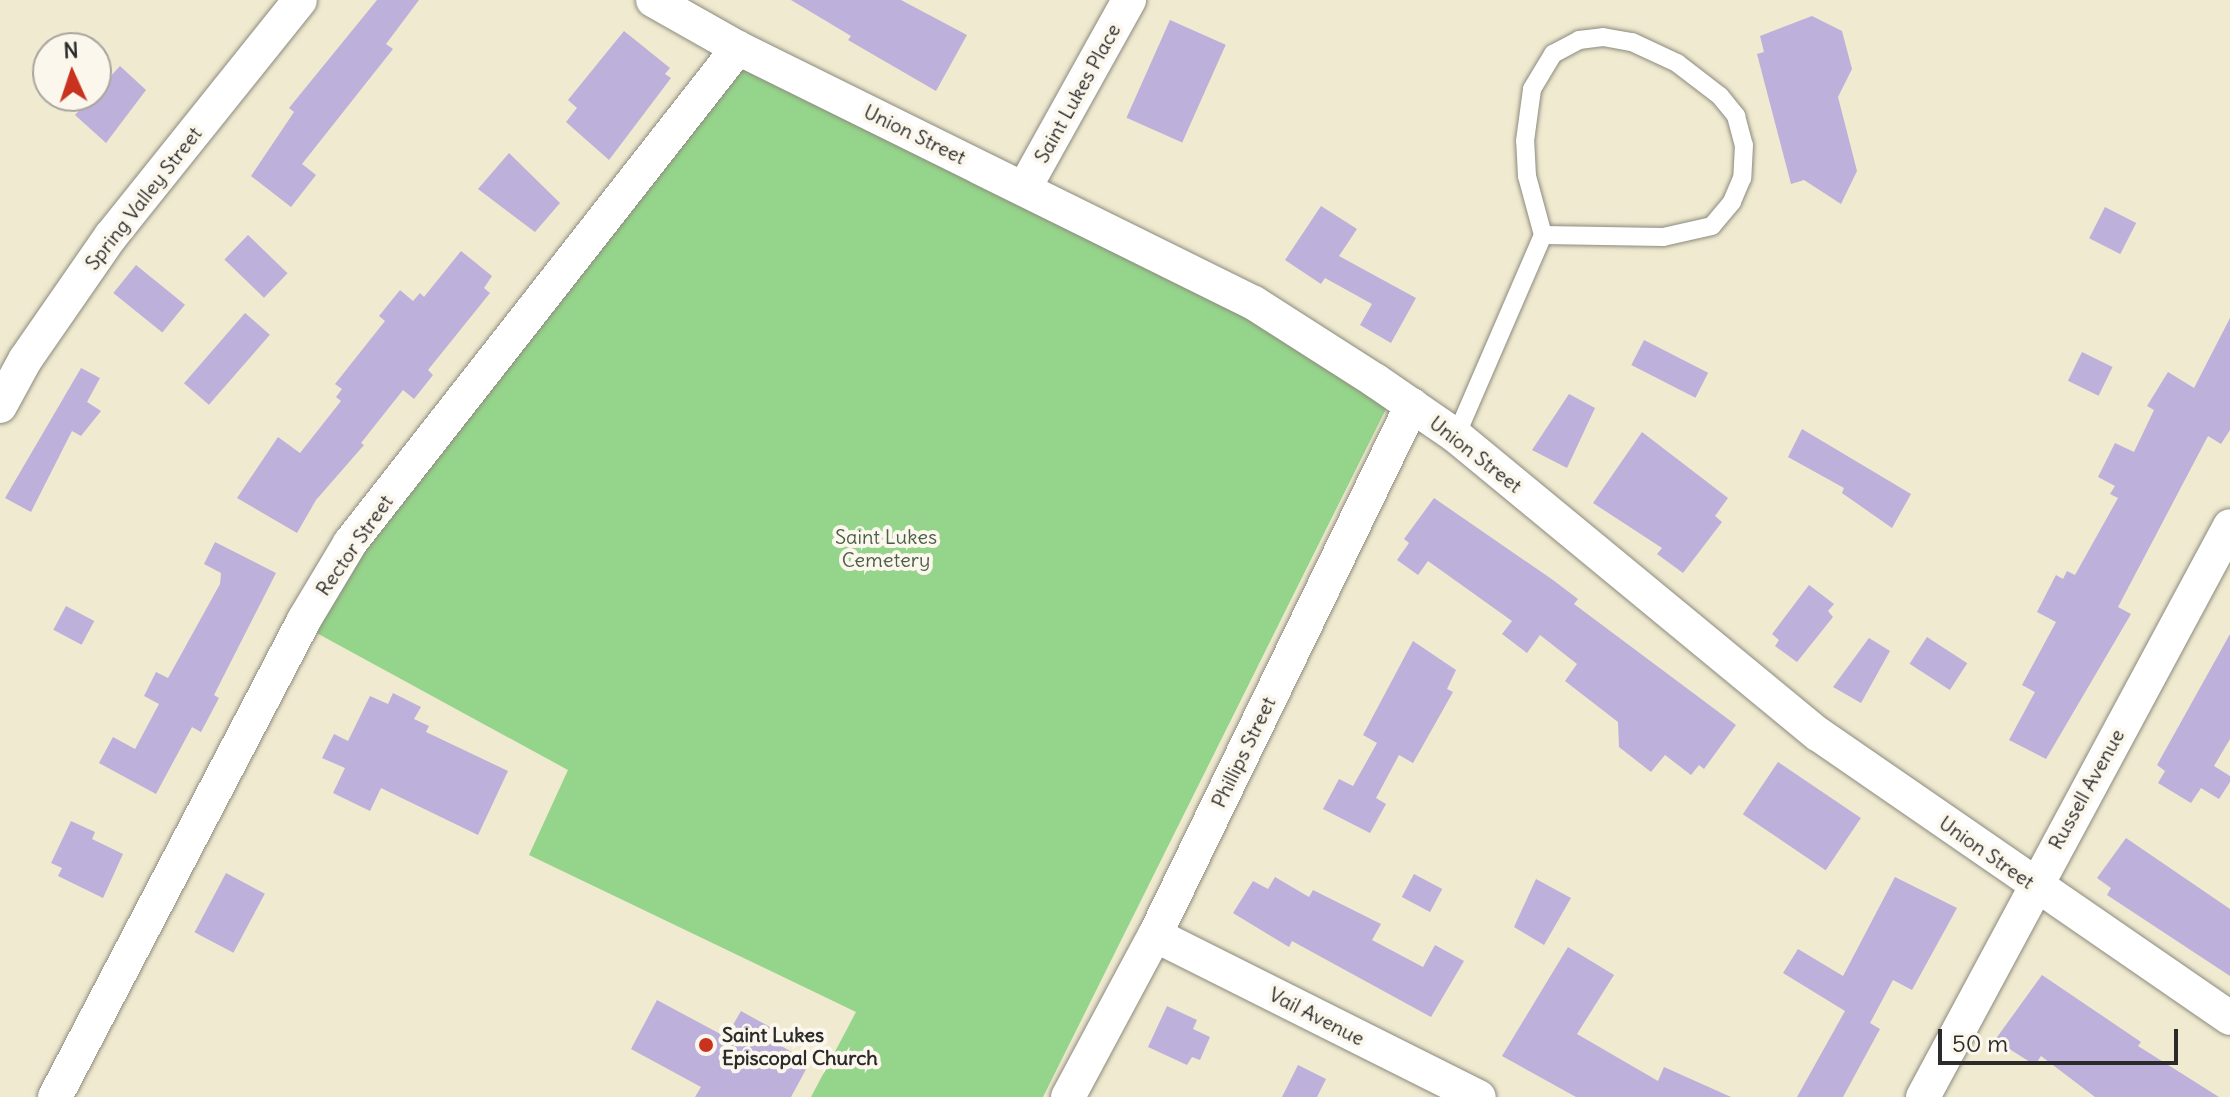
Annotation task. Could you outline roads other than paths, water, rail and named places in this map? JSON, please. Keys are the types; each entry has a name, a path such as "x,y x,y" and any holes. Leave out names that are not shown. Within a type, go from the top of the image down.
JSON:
{"street":[{"name":"Spring Valley Street","path":"0,406 25,360 111,236 300,0"},
{"name":"Union Street","path":"653,0 738,48 1025,187 1254,303 1456,436 1818,734 2230,1018"},
{"name":"Saint Lukes Place","path":"1025,187 1129,0"},
{"name":"Rector Street","path":"55,1097 304,620 350,543 738,48"},
{"name":"Phillips Street","path":"1068,1097 1155,935 1412,405"},
{"name":"Russell Avenue","path":"1923,1097 2034,885 2230,526"},
{"name":"Vail Avenue","path":"1155,935 1479,1097"}],"lane":[{"path":"1456,436 1543,235 1527,176 1525,141 1532,89 1553,54 1579,40 1603,37 1632,42 1677,63 1720,96 1736,116 1744,145 1742,178 1732,202 1712,226 1663,237 1543,235"}],"place":[{"name":"Saint Lukes Episcopal Church","path":"706,1045"}],"park label":[{"name":"Saint Lukes Cemetery","path":"886,548"}]}
